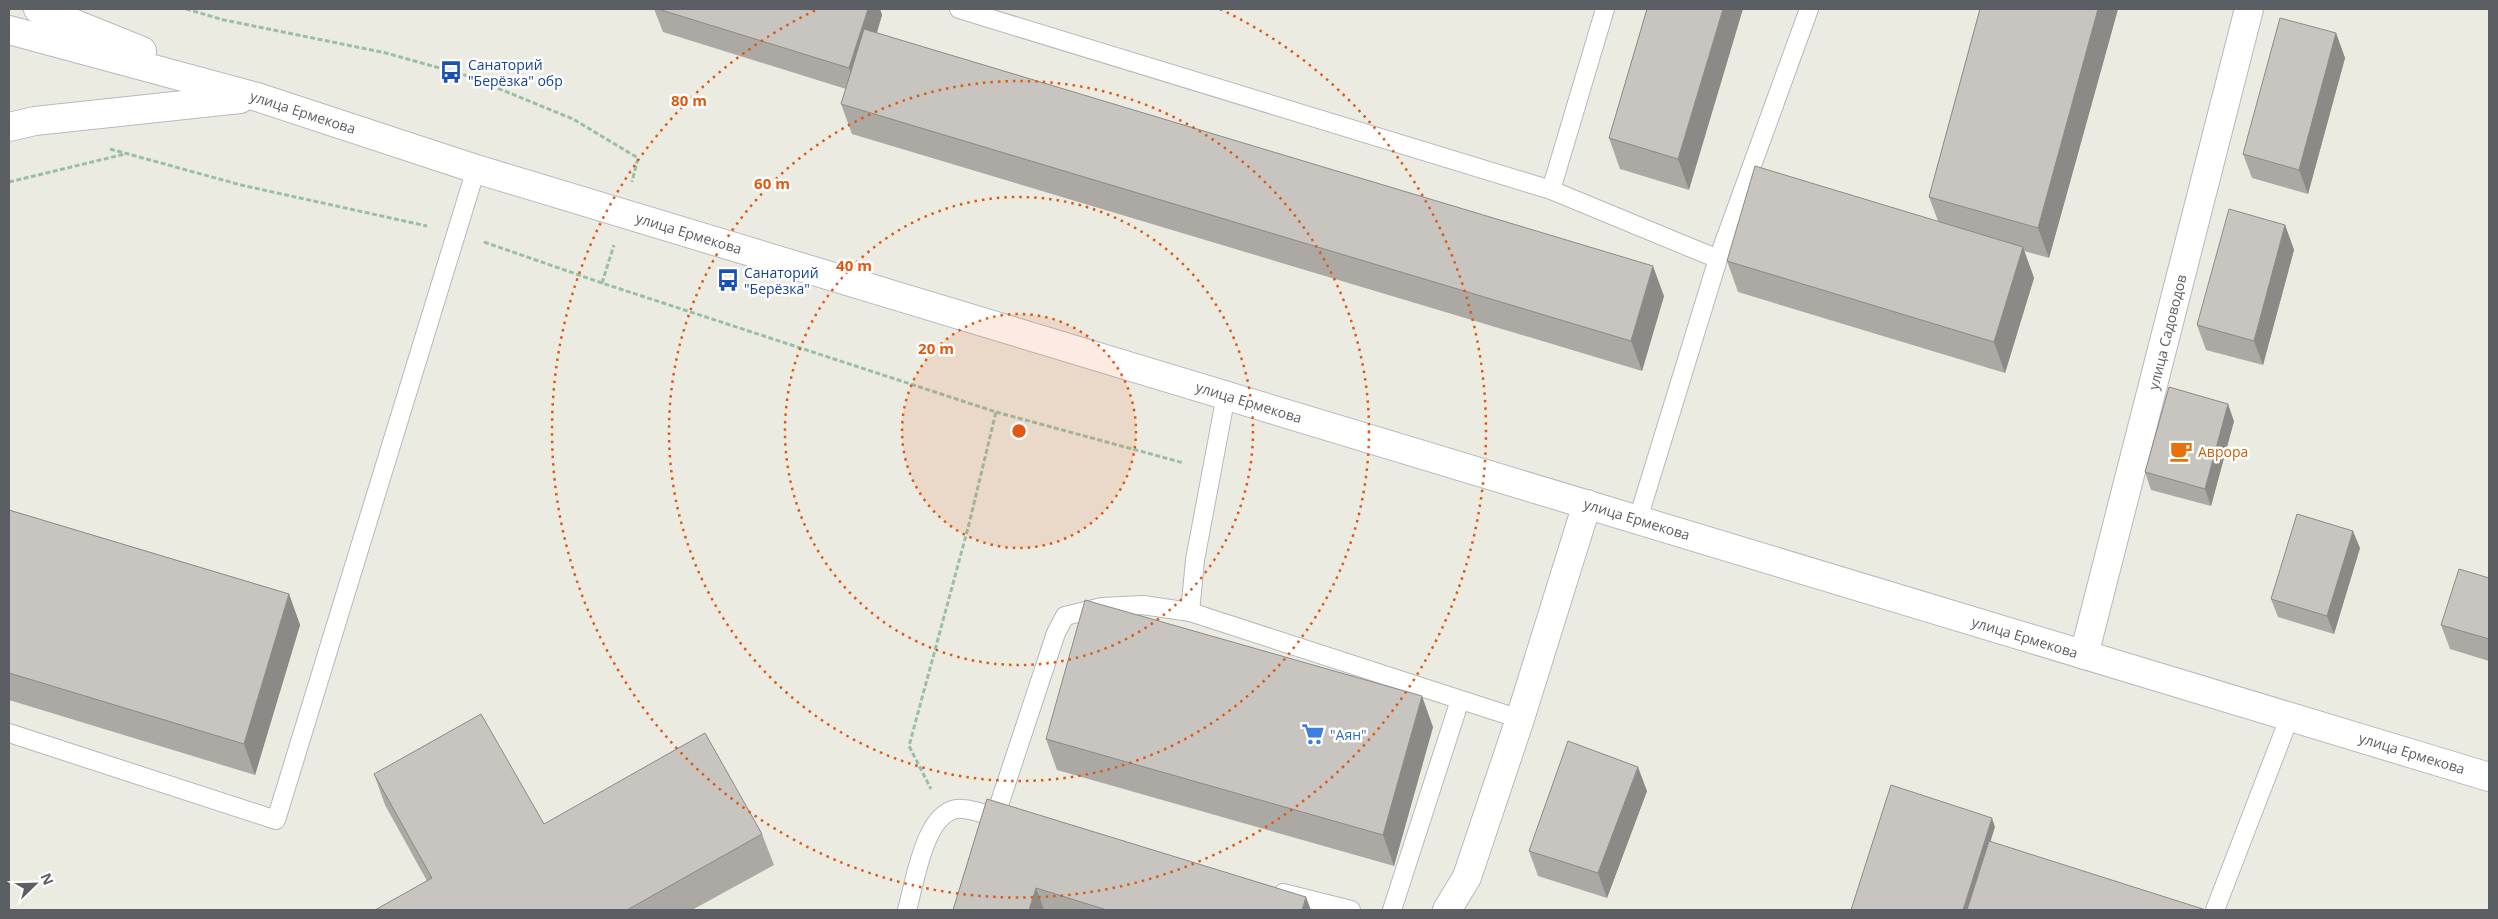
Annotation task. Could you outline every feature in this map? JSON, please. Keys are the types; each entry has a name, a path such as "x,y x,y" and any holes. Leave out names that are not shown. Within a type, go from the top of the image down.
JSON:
{"main road":[{"path":"38,9 256,97"},
{"name":"улица Садоводов","path":"2084,655 2249,9"},
{"name":"улица Ермекова","path":"9,30 256,97 476,169 2489,777"},
{"path":"9,127 34,121 256,97"},
{"path":"1447,910 1467,877 1520,719 1587,504"}],"lane":[{"path":"959,9 1551,190 1718,259"},
{"path":"1551,190 1605,9"},
{"path":"1638,519 1718,259 1809,9"},
{"path":"9,733 276,820 476,169"},
{"path":"1190,612 1196,560 1226,395"},
{"path":"995,817 1056,633 1065,616 1102,607 1143,605 1190,612 1520,719"},
{"path":"1392,910 1460,700"},
{"path":"2215,910 2290,716"},
{"path":"907,910 930,829 943,814 961,808 1024,825"},
{"path":"1264,888 1350,910"}],"path":[{"path":"186,9 224,20 386,53 458,73 573,119 638,158 602,283"},
{"path":"107,147 125,154 241,185 456,232 602,283 996,412 1212,471"},
{"path":"9,182 125,154"},
{"path":"943,814 909,746 968,528 996,412"}],"building":[{"path":"658,9 868,9 849,68"},
{"path":"1647,9 1723,9 1678,159 1609,138"},
{"path":"1980,9 2098,9 2038,228 1929,197"},
{"path":"2280,18 2336,33 2299,170 2243,154"},
{"path":"864,29 1653,266 1631,341 841,104"},
{"path":"1755,166 2023,247 1994,342 1727,261"},
{"path":"2229,209 2285,225 2254,341 2197,325"},
{"path":"2169,387 2228,404 2205,489 2145,472"},
{"path":"9,510 289,594 244,744 9,673"},
{"path":"2297,514 2353,531 2327,616 2271,599"},
{"path":"2459,569 2489,578 2489,639 2441,625"},
{"path":"1085,600 1422,696 1383,835 1046,739"},
{"path":"481,714 544,824 705,733 762,834 627,910 375,910 432,878 374,774"},
{"path":"1568,741 1638,767 1598,873 1529,851"},
{"path":"1891,785 1992,818 1963,910 1851,910"},
{"path":"987,799 1306,897 1302,910 1107,910 1036,888 1029,910 953,910"},
{"path":"1989,841 2206,910 1967,910"}],"place":[{"name":"Санаторий \"Берёзка\" обр","path":"451,72"},
{"name":"Санаторий \"Берёзка\"","path":"728,280"},
{"name":"Аврора","path":"2181,451"},
{"name":"\"Аян\"","path":"1313,734"}]}
